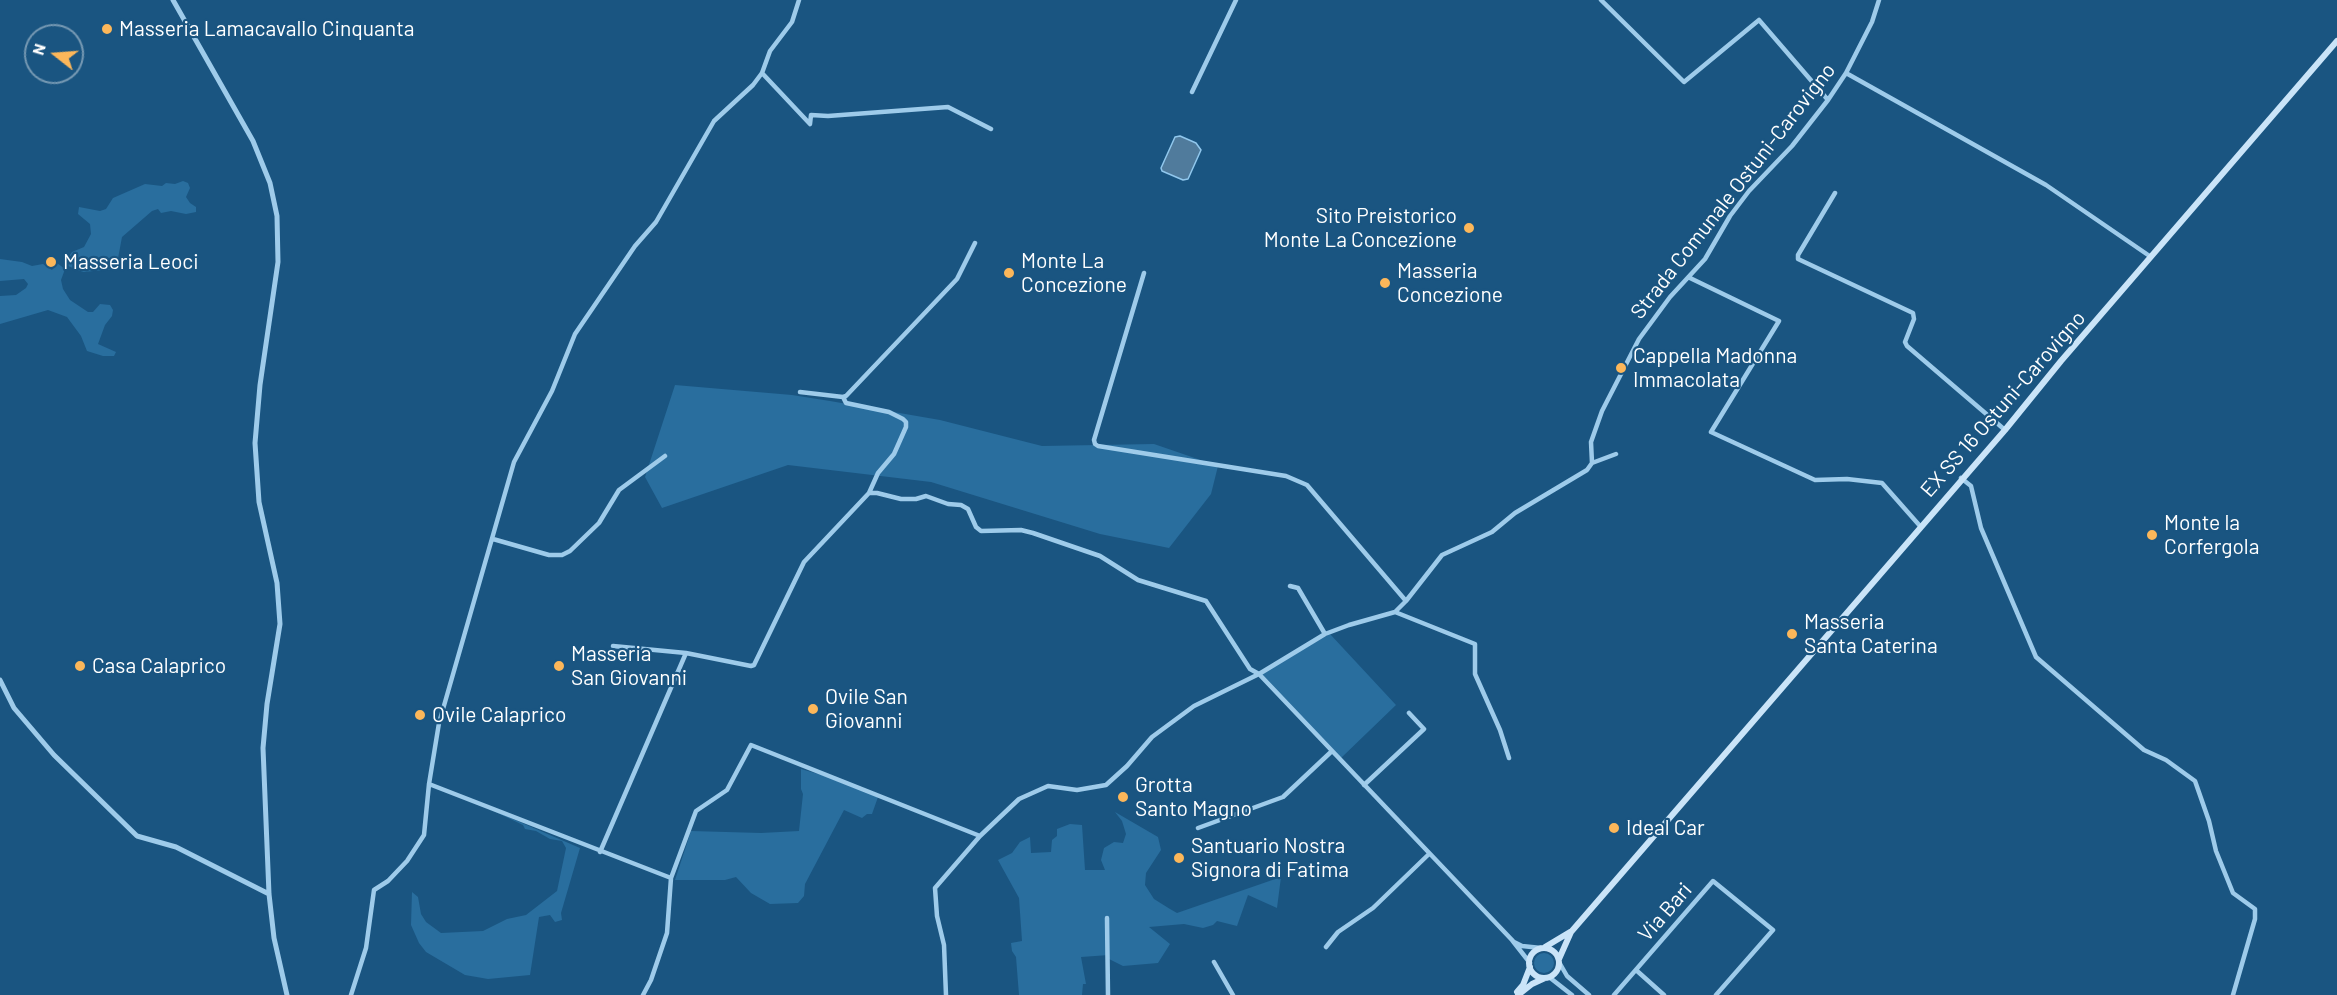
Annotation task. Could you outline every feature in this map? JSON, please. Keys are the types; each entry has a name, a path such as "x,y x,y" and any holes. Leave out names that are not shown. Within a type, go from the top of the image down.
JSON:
{"main road":[{"name":"EX SS 16 Ostuni-Carovigno","path":"1571,932 1961,478 2005,430 2337,41"},
{"path":"1517,995 1523,985 1533,953 1571,932"},
{"path":"1517,995 1557,971 1559,960 1571,932"},
{"path":"1542,948 1554,952 1559,960"},
{"path":"1530,964 1538,976 1548,977"}],"street":[{"path":"173,0 253,141 270,183 277,216 278,262 260,385 255,443 259,502 277,583 280,624 267,704 263,748 269,894 274,938 287,995"},
{"path":"351,995 366,948 375,890 388,881 407,861 424,835 429,784 439,723 514,462 552,391 575,334 635,246 656,222 714,121 753,85 762,73 770,51 792,22 799,0"},
{"path":"1192,92 1236,0"},
{"path":"1601,0 1684,82 1759,21 1828,100"},
{"name":"Strada Comunale Ostuni-Carovigno","path":"1592,463 1591,442 1602,411 1639,339 1670,297 1705,259 1730,216 1749,191 1792,146 1828,100 1846,73 1872,22 1879,0"},
{"path":"762,73 810,124 811,115 828,116 948,107 992,129"},
{"path":"1846,73 2046,185 2151,257"},
{"path":"1835,193 1798,255 1798,259 1913,314 1914,319 1905,342 1907,346 2005,430"},
{"path":"800,392 843,397 860,382 957,279 975,243"},
{"path":"1144,273 1095,444 1286,476 1307,485 1406,601"},
{"path":"1689,278 1779,321 1711,432 1815,480 1847,479 1882,483 1920,526"},
{"path":"613,646 686,653 754,665 804,562 869,493 894,454 906,422 889,412 846,403 843,397"},
{"path":"946,995 944,945 935,888 980,836 1019,799 1048,786 1077,790 1107,784 1127,766 1152,736 1194,706 1259,674 1325,634 1395,612 1442,555 1492,532 1515,513 1587,470 1592,463 1616,454"},
{"path":"493,539 549,555 562,555 599,524 619,490 627,482 665,456"},
{"path":"1961,478 1971,486 1982,528 2037,657 2144,750 2163,758 2195,781 2209,821 2216,851 2233,893 2255,909 2255,919 2233,995"},
{"path":"869,493 901,499 926,496 948,504 961,505 968,509 976,527 981,531 1021,530 1033,533 1100,556 1138,580 1203,600 1209,604 1250,669 1259,674 1512,940 1530,964"},
{"path":"1290,586 1298,588 1325,634"},
{"path":"1395,612 1475,644 1475,674 1500,730 1509,758"},
{"path":"600,852 686,653"},
{"path":"0,680 14,708 54,755 137,836 176,847 269,894"},
{"path":"1364,785 1424,729 1409,713"},
{"path":"643,995 651,980 667,933 671,878 696,811 727,790 751,746 980,836"},
{"path":"1198,828 1283,797 1332,751"},
{"path":"429,784 671,878"},
{"path":"1326,947 1338,932 1373,908 1429,854"},
{"name":"Via Bari","path":"1614,995 1713,881 1773,930 1716,995"},
{"path":"1107,918 1108,995"},
{"path":"1512,940 1522,946 1542,948"},
{"path":"1559,960 1567,976 1589,995"},
{"path":"1214,962 1233,995"},
{"path":"1636,970 1664,995"},
{"path":"1548,977 1572,995"}],"shaded area":[{"path":"1180,136 1196,143 1201,150 1188,179 1183,180 1162,171 1161,168 1175,137"},
{"path":"183,181 188,183 190,188 186,197 196,207 196,212 186,214 171,211 161,213 158,209 152,211 122,237 116,269 83,272 63,264 72,252 84,247 91,234 90,224 78,214 79,207 100,211 106,209 113,198 145,184 162,186 166,183 175,184"},
{"path":"0,259 32,266 43,264 52,270 57,263 65,269 61,280 63,289 70,300 88,312 93,312 100,304 110,305 113,310 112,316 105,325 98,344 116,352 114,356 103,356 87,351 81,336 67,317 48,310 0,324 0,296 16,295 28,284 24,279 0,281"},
{"path":"675,385 792,395 830,401 940,420 1042,446 1154,444 1218,466 1211,494 1169,548 1100,534 931,482 788,465 662,508 645,477"},
{"path":"1330,634 1396,705 1341,758 1259,674"},
{"path":"801,769 839,780 878,797 872,814 867,814 862,818 844,810 805,884 804,896 798,903 770,904 751,893 736,877 725,880 675,880 691,831 761,833 799,831 803,794"},
{"path":"485,807 580,848 561,913 562,920 555,922 550,915 539,917 530,975 488,979 465,975 426,952 411,925 412,892 418,897 421,914 426,922 441,933 483,931 507,919 526,915 557,891 566,848 562,841 525,829 523,825"},
{"path":"1115,812 1158,837 1161,850 1146,873 1145,885 1154,899 1170,909 1177,913 1281,877 1277,908 1248,895 1237,926 1217,921 1203,928 1184,924 1149,927 1170,944 1158,963 1123,966 1109,959 1109,955 1081,957 1086,984 1083,984 1082,995 1019,995 1016,957 1011,943 1022,941 1019,898 998,860 1012,853 1020,842 1030,837 1031,853 1051,852 1052,840 1057,836 1057,829 1070,824 1082,825 1085,870 1105,870 1101,860 1104,848 1114,842 1123,843 1126,834 1122,821"},
{"path":"1544,953 1551,956 1554,963 1551,970 1544,973 1537,970 1534,963 1537,956"}],"place":[{"name":"Masseria Lamacavallo Cinquanta","path":"107,29"},
{"name":"Sito Preistorico Monte La Concezione","path":"1469,228"},
{"name":"Masseria Leoci","path":"51,262"},
{"name":"Monte La Concezione","path":"1009,273"},
{"name":"Masseria Concezione","path":"1385,283"},
{"name":"Cappella Madonna Immacolata","path":"1621,368"},
{"name":"Monte la Corfergola","path":"2152,535"},
{"name":"Masseria Santa Caterina","path":"1792,634"},
{"name":"Casa Calaprico","path":"80,666"},
{"name":"Masseria San Giovanni","path":"559,666"},
{"name":"Ovile San Giovanni","path":"813,709"},
{"name":"Ovile Calaprico","path":"420,715"},
{"name":"Grotta Santo Magno","path":"1123,797"},
{"name":"Ideal Car","path":"1614,828"},
{"name":"Santuario Nostra Signora di Fatima","path":"1179,858"}]}
